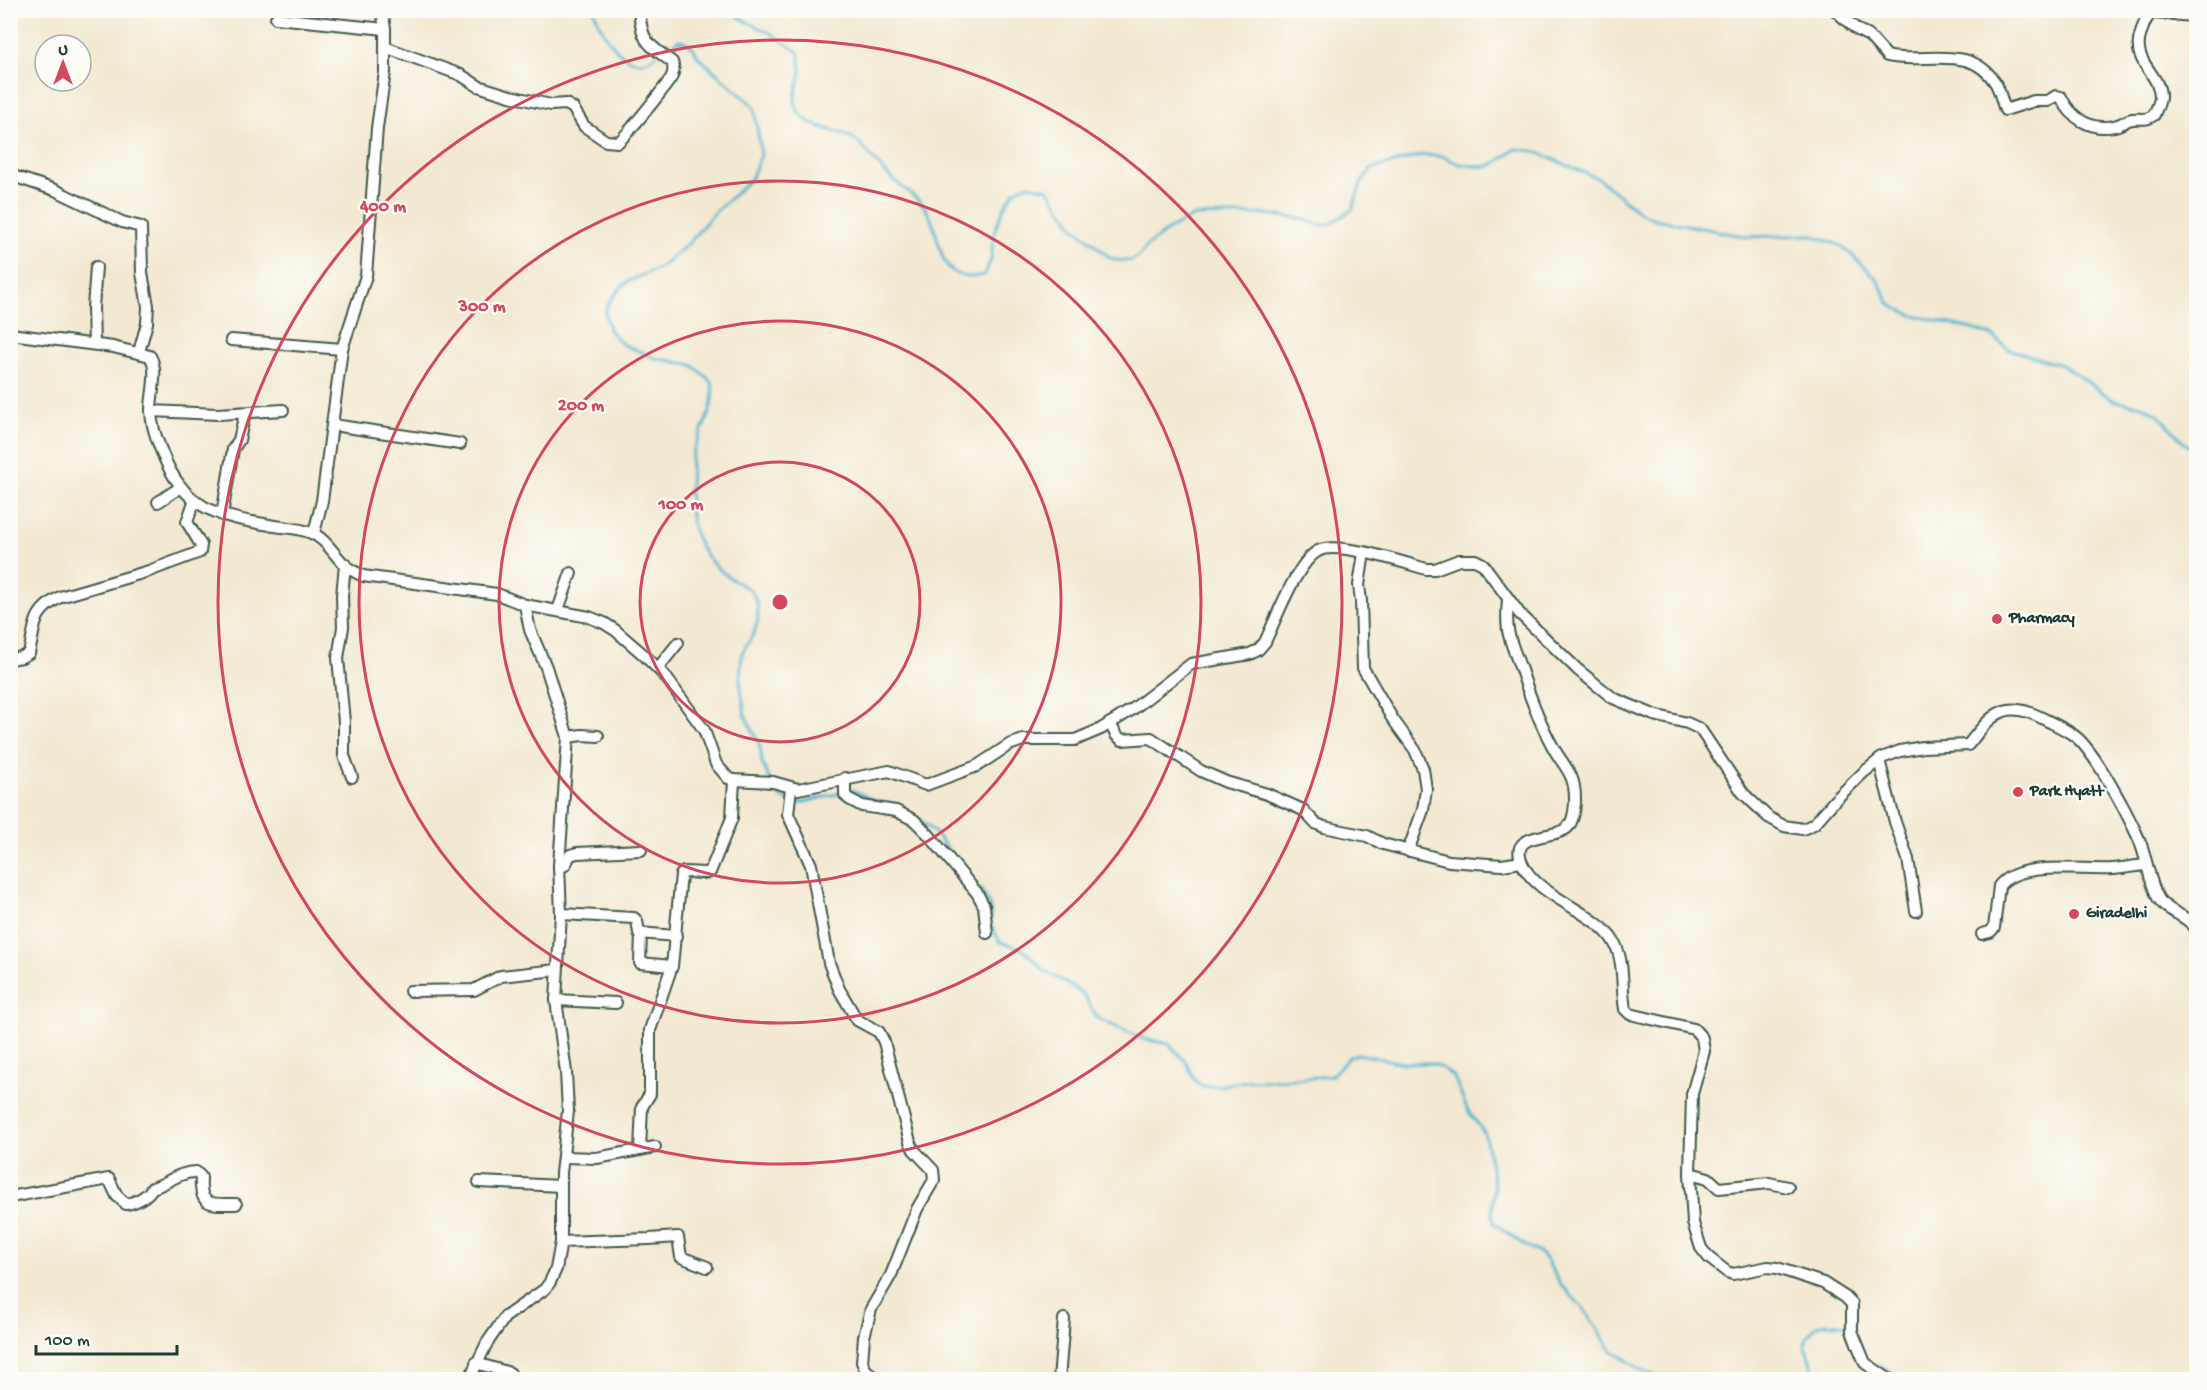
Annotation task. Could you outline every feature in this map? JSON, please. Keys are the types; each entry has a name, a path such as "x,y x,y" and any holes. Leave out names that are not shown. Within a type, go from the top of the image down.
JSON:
{"street":[{"path":"314,533 322,501 342,349 366,276 377,128 385,72 385,30 382,10"},
{"path":"385,47 461,75 478,86 551,105 566,104 573,108 584,126 606,141 618,142 627,135 665,86 673,71 672,62 650,45 641,33 639,10"},
{"path":"1835,10 1856,29 1869,36 1887,56 1959,58 1977,65 1997,85 2005,110 2034,101 2048,101 2056,96 2061,97 2068,109 2084,123 2102,127 2113,126 2131,119 2143,120 2154,115 2160,99 2159,89 2141,56 2137,42 2145,19 2152,13 2196,16"},
{"path":"276,18 385,30"},
{"path":"10,175 55,190 122,222 141,227 142,273 148,306 147,323 139,352"},
{"path":"94,344 93,308 96,267"},
{"path":"10,334 94,344 150,356 153,361 154,387 151,411 162,453 181,487 194,502 204,508 222,515 314,533 345,564 363,576 497,594 525,605 589,617 604,623 658,668 704,730 716,764 728,778 734,780 773,782 791,792 845,786 889,771 926,785 977,766 1015,741 1075,740 1133,709 1191,664 1250,654 1258,650 1265,642 1303,566 1317,551 1332,548 1348,549 1426,569 1435,569 1459,560 1475,560 1491,572 1519,613 1578,670 1613,698 1654,715 1687,723 1700,729 1743,793 1768,817 1784,826 1803,829 1814,824 1834,800 1879,760 1900,751 1923,747 1968,745 1993,717 2006,710 2033,713 2076,737 2096,761 2140,839 2146,865 2159,899 2169,910 2182,915 2196,929"},
{"path":"231,340 342,349"},
{"path":"151,411 218,414 283,410"},
{"path":"222,515 232,448 239,440 244,413"},
{"path":"333,425 460,444"},
{"path":"158,502 181,487"},
{"path":"10,659 26,656 36,618 47,605 60,597 149,571 200,552 201,545 187,522 194,502"},
{"path":"1364,553 1359,590 1363,668 1392,718 1415,750 1421,762 1426,789 1423,810 1408,850"},
{"path":"345,564 342,596 343,627 338,658 344,722 344,756 352,777"},
{"path":"558,610 571,573"},
{"path":"1508,599 1508,635 1536,714 1555,751 1573,777 1575,799 1569,825 1554,834 1526,840 1521,847 1521,862 1541,886 1595,923 1613,940 1619,955 1625,1009 1630,1014 1694,1029 1702,1038 1704,1051 1692,1094 1690,1173 1693,1224 1701,1248 1709,1258 1727,1272 1733,1274 1768,1267 1777,1268 1823,1283 1845,1297 1852,1304 1852,1331 1865,1364 1890,1380"},
{"path":"470,1380 487,1343 505,1317 545,1289 550,1282 556,1269 561,1242 561,1186 568,1085 556,1000 561,914 559,868 568,737 546,667 530,630 525,605"},
{"path":"658,668 678,643"},
{"path":"1110,723 1122,740 1151,738 1201,771 1226,782 1268,794 1303,810 1319,826 1367,836 1383,844 1449,861 1502,865 1521,862"},
{"path":"568,737 598,736"},
{"path":"1879,760 1895,822 1908,859 1916,911"},
{"path":"640,1150 642,1107 650,1094 650,1030 672,966 682,873 710,872 732,818 734,780"},
{"path":"845,786 849,799 862,806 896,811 914,820 929,835 977,893 984,906 987,933"},
{"path":"791,792 788,814 811,865 829,963 839,989 857,1020 879,1032 884,1042 910,1142 914,1150 930,1164 934,1174 933,1184 917,1209 891,1275 871,1309 862,1362 865,1369 876,1380"},
{"path":"559,868 565,866 570,855 577,853 641,850"},
{"path":"1982,934 1994,928 1999,886 2002,881 2015,875 2026,871 2057,868 2114,869 2146,865"},
{"path":"561,914 634,918 637,921 638,932 641,933 640,963 672,966"},
{"path":"641,933 676,936"},
{"path":"410,991 474,990 501,976 557,970"},
{"path":"556,1000 616,1003"},
{"path":"563,1157 597,1158 655,1147"},
{"path":"10,1197 109,1179 117,1196 129,1204 146,1196 152,1188 160,1186 172,1177 196,1172 201,1177 201,1193 205,1202 236,1204"},
{"path":"1690,1173 1708,1178 1719,1188 1769,1183 1788,1186"},
{"path":"479,1182 561,1186"},
{"path":"561,1242 675,1236 679,1239 681,1257 706,1267"},
{"path":"1059,1380 1064,1319"},
{"path":"476,1364 510,1373"}],"waterway":[{"path":"594,10 610,42 624,56 642,62 656,55"},
{"path":"729,10 747,22 769,32 798,52 801,71 795,101 798,111 810,122 854,139 890,177 917,199 929,214 947,265 955,273 967,277 984,275 991,260 994,232 1004,207 1014,192 1021,187 1030,185 1048,189 1074,227 1109,257 1130,261 1138,257 1147,246 1171,228 1194,216 1266,214 1302,219 1321,225 1330,224 1352,210 1361,184 1371,169 1423,155 1442,156 1459,164 1485,167 1494,164 1516,149 1534,151 1599,179 1639,212 1655,219 1748,237 1811,235 1842,246 1877,279 1889,303 1896,308 1912,315 1976,330 1993,336 2008,349 2064,366 2115,401 2142,406 2158,414 2183,442 2196,451"},
{"path":"662,51 679,40 689,44 698,57 754,106 761,155 751,179 712,215 690,242 661,267 627,282 608,304 605,313 609,330 622,344 655,358 692,365 712,382 712,403 691,459 692,520 695,535 710,560 734,581 751,590 757,603 758,620 754,633 742,653 740,680 745,715 760,746 762,763 770,780"},
{"path":"773,786 778,795 786,800"},
{"path":"848,791 855,791 875,801 903,809"},
{"path":"792,801 801,803 841,793"},
{"path":"919,819 934,832 949,851"},
{"path":"980,888 989,904 990,924 1000,942 1026,952 1045,971 1083,994 1097,1018 1143,1039 1169,1044 1187,1063 1194,1079 1201,1086 1331,1076 1349,1057 1358,1054 1403,1063 1430,1063 1439,1066 1454,1077 1467,1109 1485,1134 1494,1184 1492,1213 1494,1223 1524,1245 1540,1253 1561,1285 1584,1309 1611,1350 1646,1373 1660,1376 1702,1375 1717,1380"},
{"path":"1816,1380 1805,1345 1807,1337 1816,1327 1824,1323 1848,1325"},
{"path":"1877,1365 1901,1380"}],"place":[{"name":"Pharmacy","path":"1997,619"},
{"name":"Park Hyatt","path":"2018,792"},
{"name":"Giradelhi","path":"2074,914"}]}
